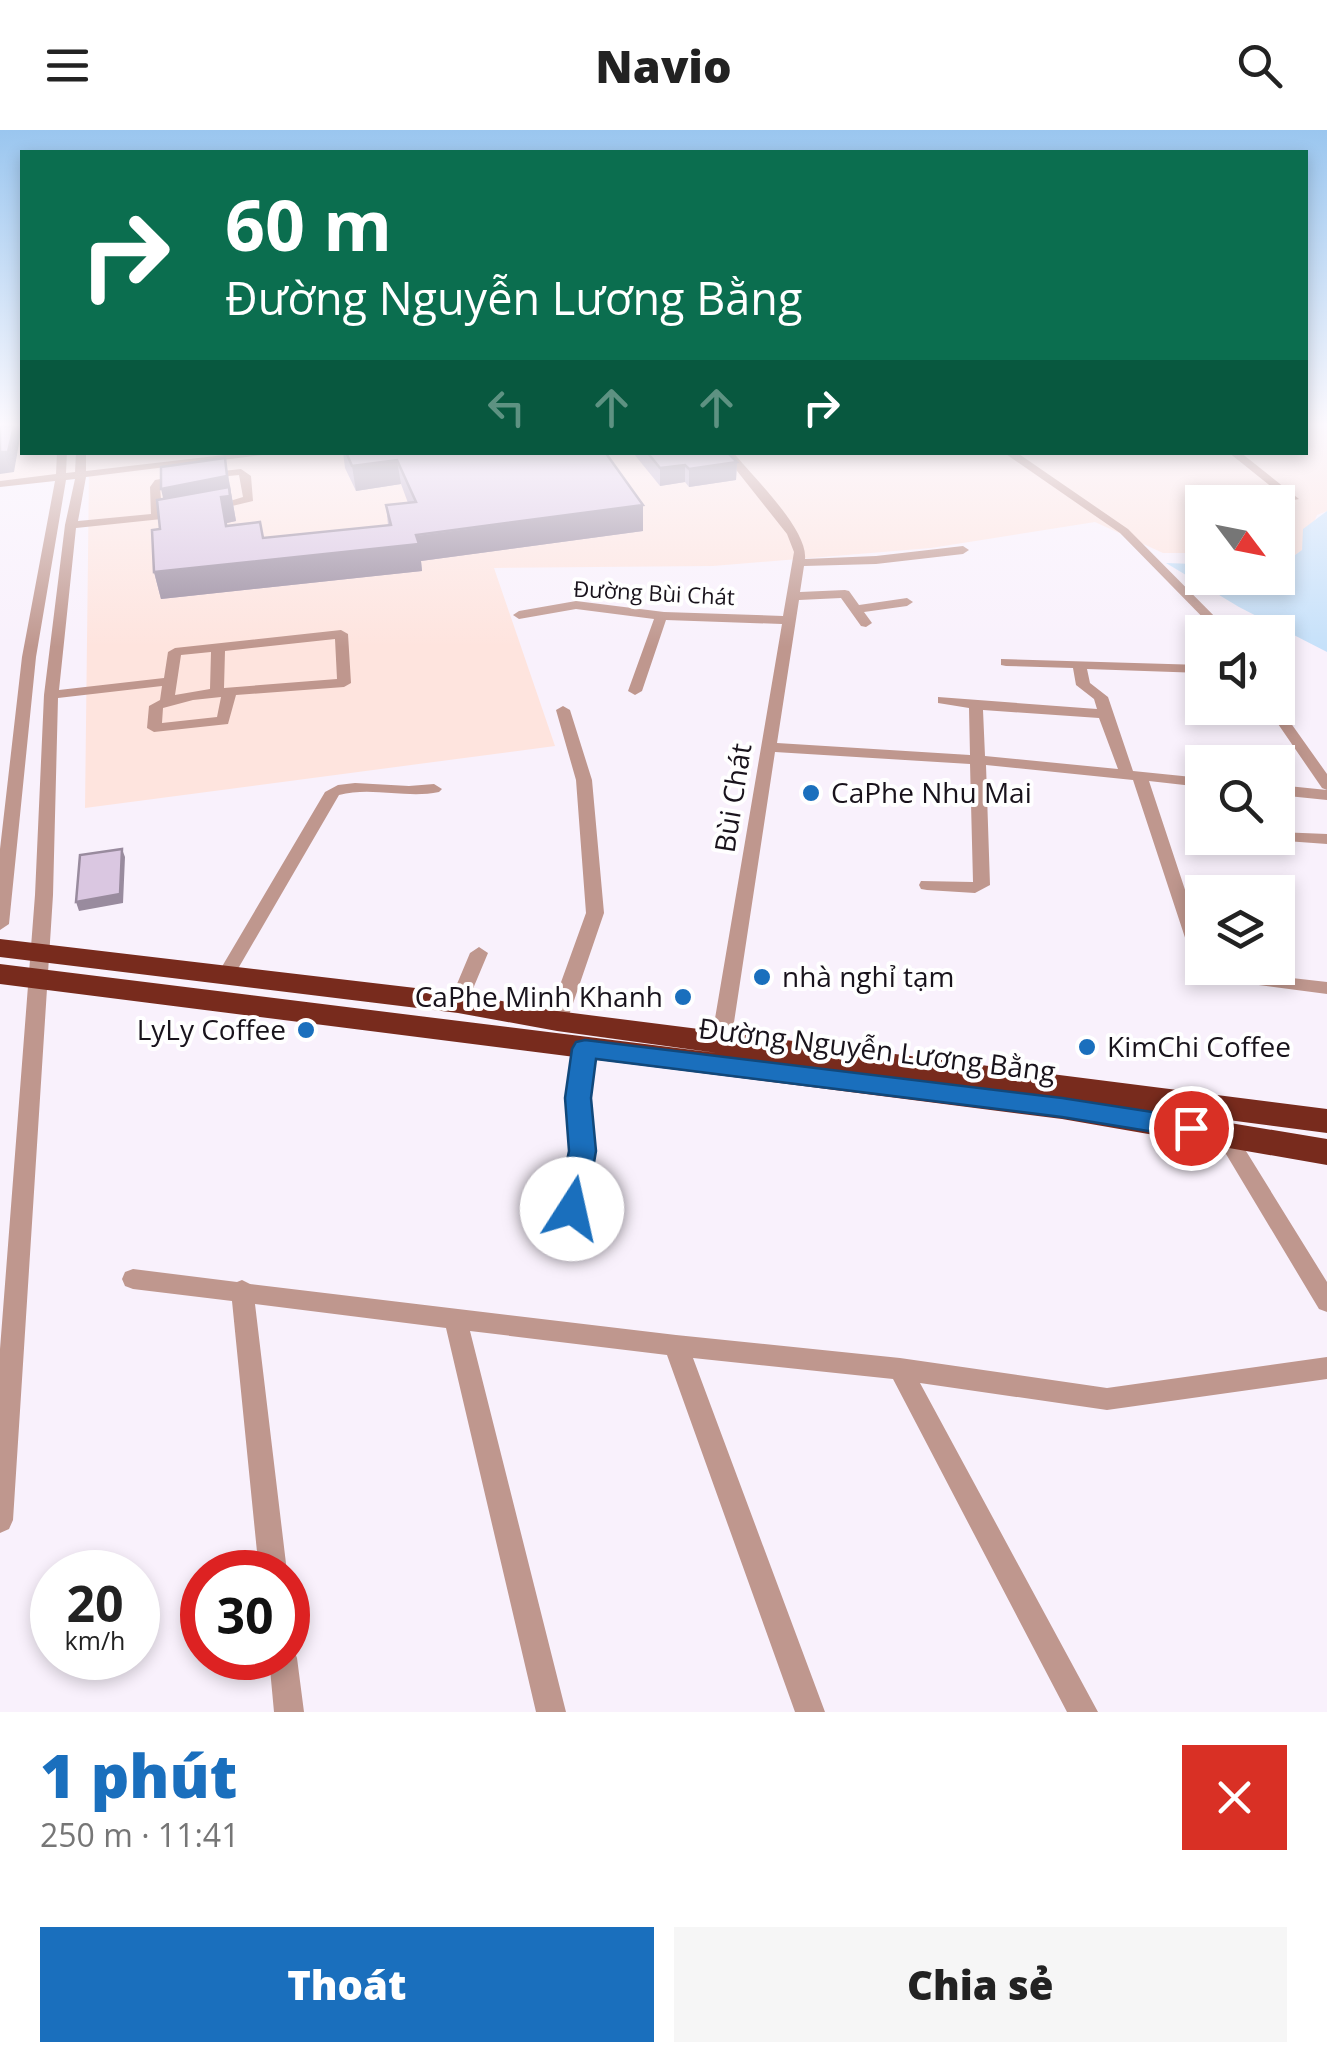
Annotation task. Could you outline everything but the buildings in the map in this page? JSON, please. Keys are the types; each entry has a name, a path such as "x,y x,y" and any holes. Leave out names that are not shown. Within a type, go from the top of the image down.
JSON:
{"highway":[{"name":"Đường Nguyễn Lương Bằng","path":"0,948 38,966 585,1049 1062,1108 1218,1120 1327,1121"},
{"name":"Đường Nguyễn Lương Bằng","path":"0,974 38,966 226,975 458,1004 1218,1120 1327,1152"}],"street":[{"path":"0,924 29,657 57,500"},
{"path":"0,1520 38,966 51,695 76,500"},
{"path":"155,500 156,516"},
{"path":"71,525 249,500"},
{"path":"766,500 793,533 799,545 800,562 876,560 963,550"},
{"path":"1078,500 1124,531 1207,615"},
{"name":"Bùi Chát","path":"721,1042 787,620 800,562"},
{"path":"792,596 844,593 866,623"},
{"path":"856,609 908,602"},
{"name":"Đường Bùi Chát","path":"519,615 576,606 661,616 787,620"},
{"path":"635,691 661,616"},
{"path":"168,700 174,652 341,634 344,683 223,694 168,700 156,706 154,728 223,721 223,694 218,648"},
{"path":"29,657 56,654"},
{"path":"1006,662 1185,668"},
{"path":"1079,665 1083,686 1101,696 1204,973 1327,988"},
{"path":"51,695 170,681"},
{"path":"943,700 1106,714"},
{"path":"927,885 982,885 976,704"},
{"path":"557,1021 594,913 584,780 564,710"},
{"path":"1286,725 1327,786"},
{"path":"770,747 978,760 1185,780"},
{"path":"226,975 333,792 347,787 415,792 434,788"},
{"path":"1295,792 1327,795"},
{"path":"1295,837 1327,839"},
{"path":"458,1004 480,953"},
{"path":"572,1209 582,1151 578,1098 585,1049"},
{"path":"1218,1120 1327,1302"},
{"path":"133,1279 676,1346 900,1369 1107,1399 1327,1368"},
{"path":"242,1290 271,1550"},
{"path":"455,1317 551,1712"},
{"path":"676,1346 810,1712"},
{"path":"900,1369 1083,1712"},
{"path":"285,1680 289,1712"}],"shaded area":[{"path":"89,500 1185,500 1185,553 1163,553 1095,522 931,548 713,566 494,568 555,746 85,808"},
{"path":"1295,500 1327,500 1327,511 1317,515 1302,550 1295,555"}],"water":[{"path":"1327,511 1327,652 1295,636 1295,615 1255,615 1219,595 1295,595 1295,555 1302,550 1303,529"},
{"path":"1166,563 1185,564 1185,574"}],"place":[{"name":"CaPhe Nhu Mai","path":"811,793"},
{"name":"nhà nghỉ tạm","path":"762,977"},
{"name":"CaPhe Minh Khanh","path":"683,997"},
{"name":"LyLy Coffee","path":"306,1030"},
{"name":"KimChi Coffee","path":"1087,1047"}],"route":[{"path":"572,1209 582,1151 578,1098 585,1049 1062,1108 1191,1128"}]}
